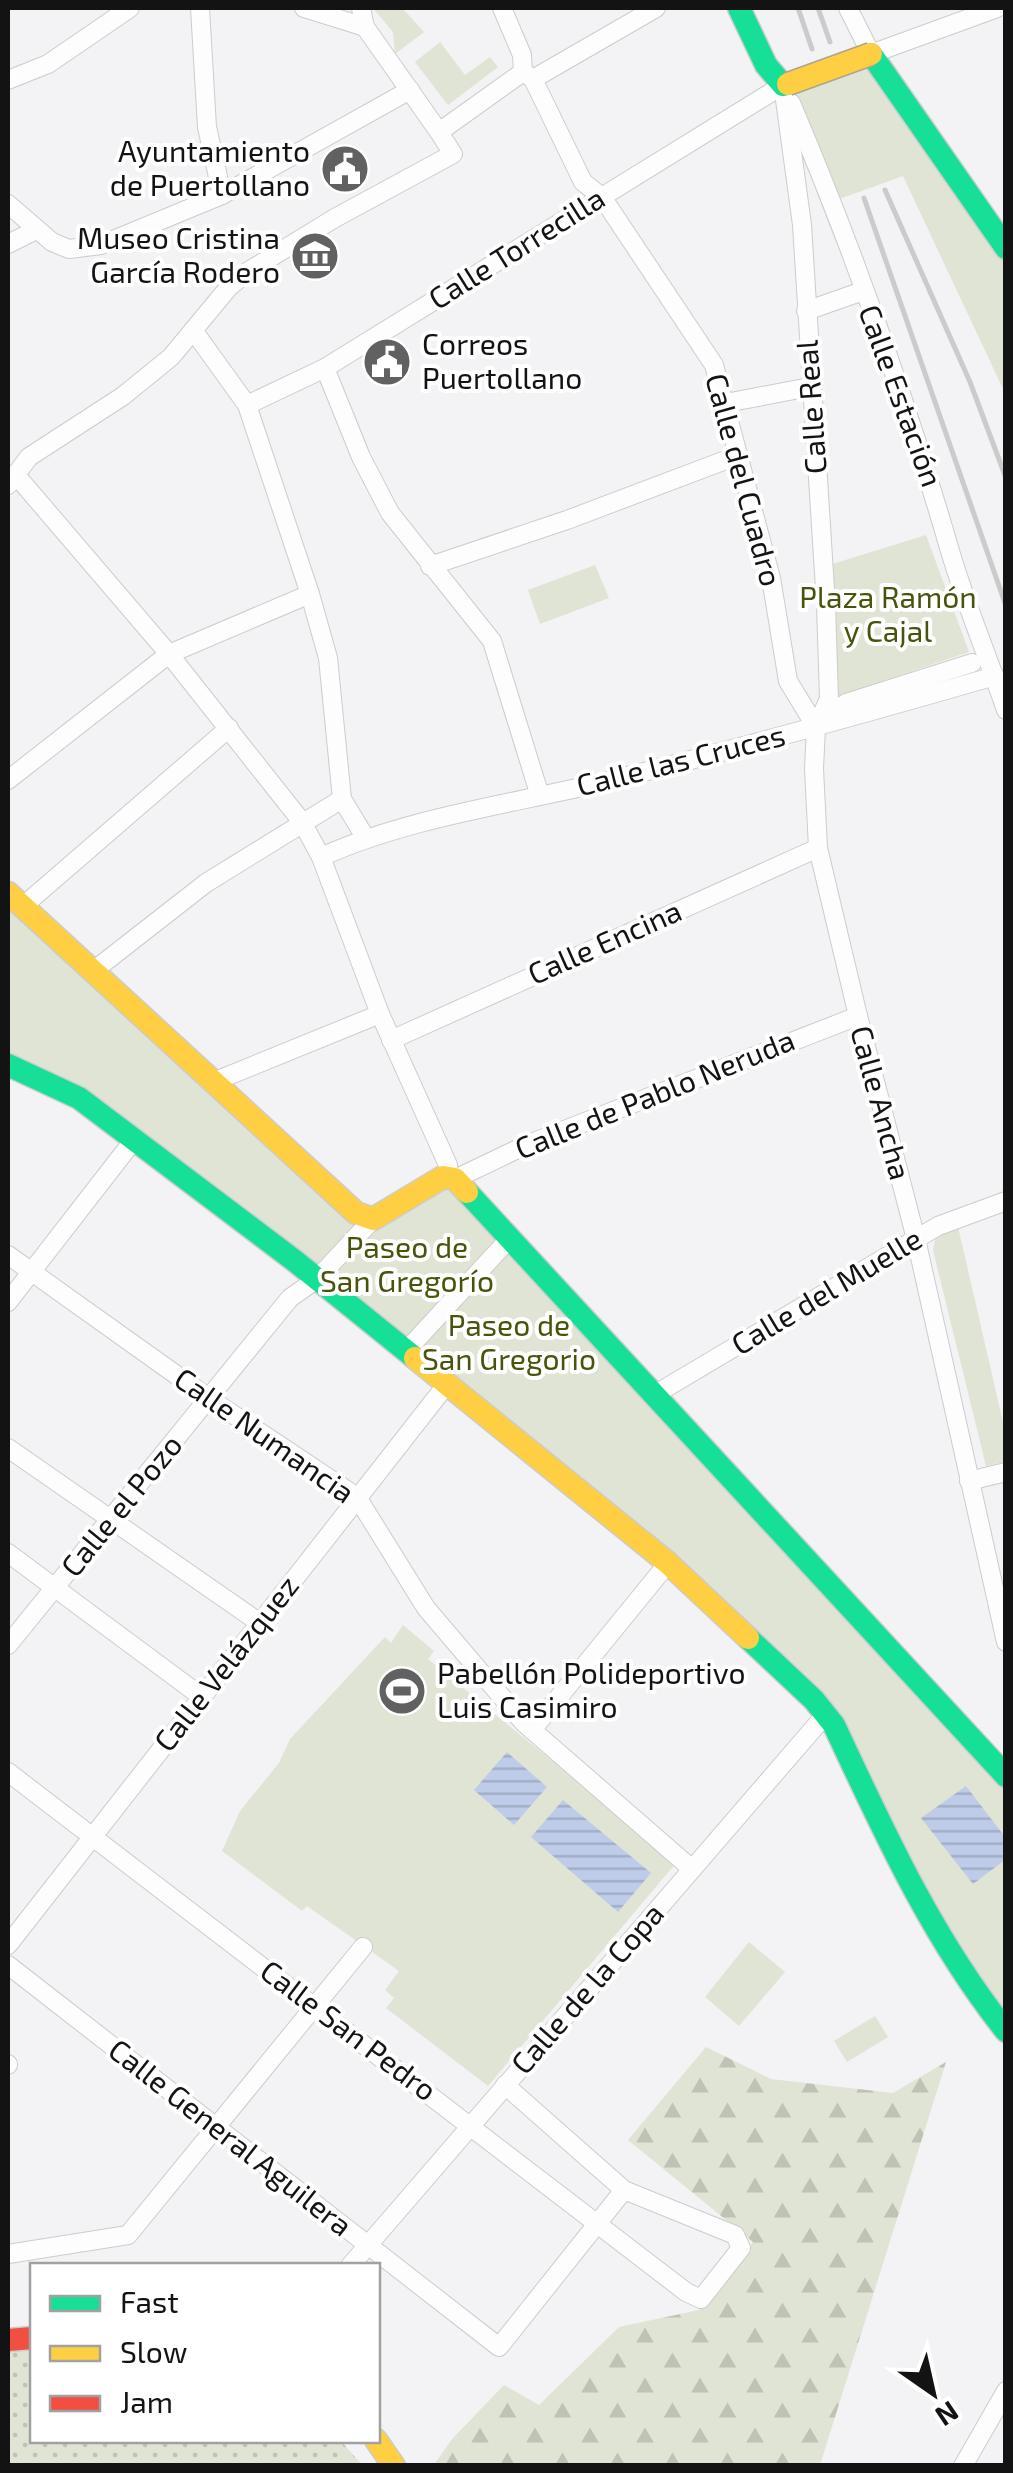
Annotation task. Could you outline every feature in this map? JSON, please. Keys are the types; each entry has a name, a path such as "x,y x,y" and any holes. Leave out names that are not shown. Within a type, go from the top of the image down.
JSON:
{"main road":[{"path":"738,9 766,65 786,84 872,54 1003,246"},
{"path":"15,900 363,1222 452,1177 1006,1776"},
{"path":"8,1065 79,1098 319,1277 668,1563 824,1712 913,1888 976,1994 1006,2031"},
{"path":"378,2443 394,2466"}],"street":[{"path":"8,80 48,64 130,8"},
{"path":"200,8 207,126 222,195"},
{"path":"304,8 365,27"},
{"path":"361,8 365,27 453,154 299,239 229,286 171,357 123,396 28,457 10,478 168,654 302,822 321,856 380,1014 452,1177"},
{"name":"Calle del Cuadro","path":"502,8 528,76 583,182 602,197 714,365 771,578 788,681 816,727"},
{"path":"440,132 528,76 656,8"},
{"path":"848,8 872,54 996,8"},
{"name":"Calle Estación","path":"786,84 888,354 1006,710"},
{"name":"Calle Real","path":"786,84 802,225 829,700 816,727"},
{"name":"Calle Torrecilla","path":"247,405 326,368 786,84"},
{"path":"8,204 52,242 69,249 84,249 222,195 410,90"},
{"path":"795,179 808,172 820,172"},
{"path":"8,244 36,230"},
{"path":"806,310 863,291"},
{"path":"193,330 247,405 328,658 342,799 365,837"},
{"path":"326,368 361,457 390,513 492,641 540,796"},
{"path":"726,402 810,387"},
{"path":"430,566 567,520 739,455"},
{"path":"8,780 168,654 310,594"},
{"path":"816,727 846,702 972,664"},
{"name":"Calle las Cruces","path":"321,856 365,837 816,727 994,676"},
{"name":"Calle Ancha","path":"816,727 818,848 916,1239 1006,1642"},
{"path":"15,900 229,728"},
{"path":"92,972 206,883 342,799"},
{"name":"Calle Encina","path":"392,1040 818,848"},
{"path":"213,1082 380,1014"},
{"name":"Calle de Pablo Neruda","path":"452,1177 858,1016"},
{"path":"8,1302 133,1141"},
{"name":"Calle del Muelle","path":"654,1395 938,1226 1006,1201"},
{"path":"319,1277 363,1222"},
{"path":"406,1351 509,1240"},
{"name":"Calle Numancia","path":"8,1255 210,1399 357,1497 426,1608 532,1730 692,1868"},
{"name":"Calle el Pozo","path":"8,1646 290,1298 319,1277"},
{"name":"Calle Velázquez","path":"8,1945 448,1384"},
{"path":"8,1448 260,1623"},
{"path":"969,1481 1006,1472"},
{"path":"8,1554 202,1697"},
{"path":"532,1730 668,1563"},
{"name":"Calle de la Copa","path":"352,2263 824,1712"},
{"path":"980,1748 988,1752 1006,1749"},
{"name":"Calle San Pedro","path":"8,1772 686,2292 702,2299 741,2248 740,2242 735,2236 624,2190"},
{"path":"8,2254 128,2235 363,1947"},
{"name":"Calle General Aguilera","path":"8,1966 500,2347 598,2224"},
{"path":"504,2085 624,2190 598,2224"},
{"path":"963,2466 1006,2391"}],"green space":[{"path":"373,8 402,8 424,32 395,54 393,32"},
{"path":"440,42 465,75 490,57 498,67 448,105 415,62"},
{"path":"871,54 1005,252 1005,393 903,176 831,202 783,85"},
{"name":"Plaza Ramón y Cajal","path":"926,535 969,652 829,699 823,567"},
{"path":"595,565 609,598 540,624 528,590"},
{"path":"8,890 355,1213 443,1177 1005,1778 1005,2031 834,1725 680,1574 133,1141 8,1065"},
{"path":"956,1218 1005,1431 1005,1462 986,1466 933,1250 938,1226"},
{"path":"403,1625 434,1651 428,1659 676,1863 488,2086 386,2008 394,1998 385,1990 399,1971 307,1906 302,1911 222,1851 240,1811 279,1763 290,1739 385,1637 391,1643"},
{"path":"749,1942 785,1972 739,2026 705,1997"},
{"path":"875,2016 888,2037 847,2062 834,2041"},
{"path":"706,2047 771,2079 893,2093 946,2062 820,2465 433,2466 453,2438 504,2385 539,2405 619,2327 699,2310 753,2242 628,2140"},
{"path":"30,2348 30,2443 343,2443 362,2465 8,2465 8,2351"}],"water":[{"path":"507,1752 547,1787 514,1825 474,1790"},
{"path":"966,1786 1005,1837 1005,1860 973,1884 921,1818"},
{"path":"563,1800 651,1873 618,1912 531,1837"}],"railway":[{"path":"798,8 812,49"},
{"path":"818,8 830,42"},
{"path":"885,190 970,382 1006,478"},
{"path":"864,198 1006,606"}],"traffic: fast":[{"path":"739,8 766,65 783,85 788,84"},
{"path":"871,54 1006,248"},
{"path":"8,1065 79,1098 295,1261 415,1358"},
{"path":"467,1192 1006,1776"},
{"path":"748,1638 814,1700 834,1725 932,1922 1006,2031"}],"traffic: slow":[{"path":"788,84 871,54"},
{"path":"8,893 356,1213 373,1219 443,1177 455,1179 467,1192"},
{"path":"415,1358 668,1563 748,1638"},
{"path":"378,2443 394,2466"}],"traffic: jam":[{"path":"8,2340 30,2338"}],"place":[{"name":"Ayuntamiento de Puertollano","path":"345,169"},
{"name":"Museo Cristina García Rodero","path":"315,256"},
{"name":"Correos Puertollano","path":"387,362"},
{"name":"Pabellón Polideportivo Luis Casimiro","path":"402,1691"}],"park label":[{"name":"Paseo de San Gregorío","path":"407,1265"},
{"name":"Paseo de San Gregorio","path":"509,1343"}]}
